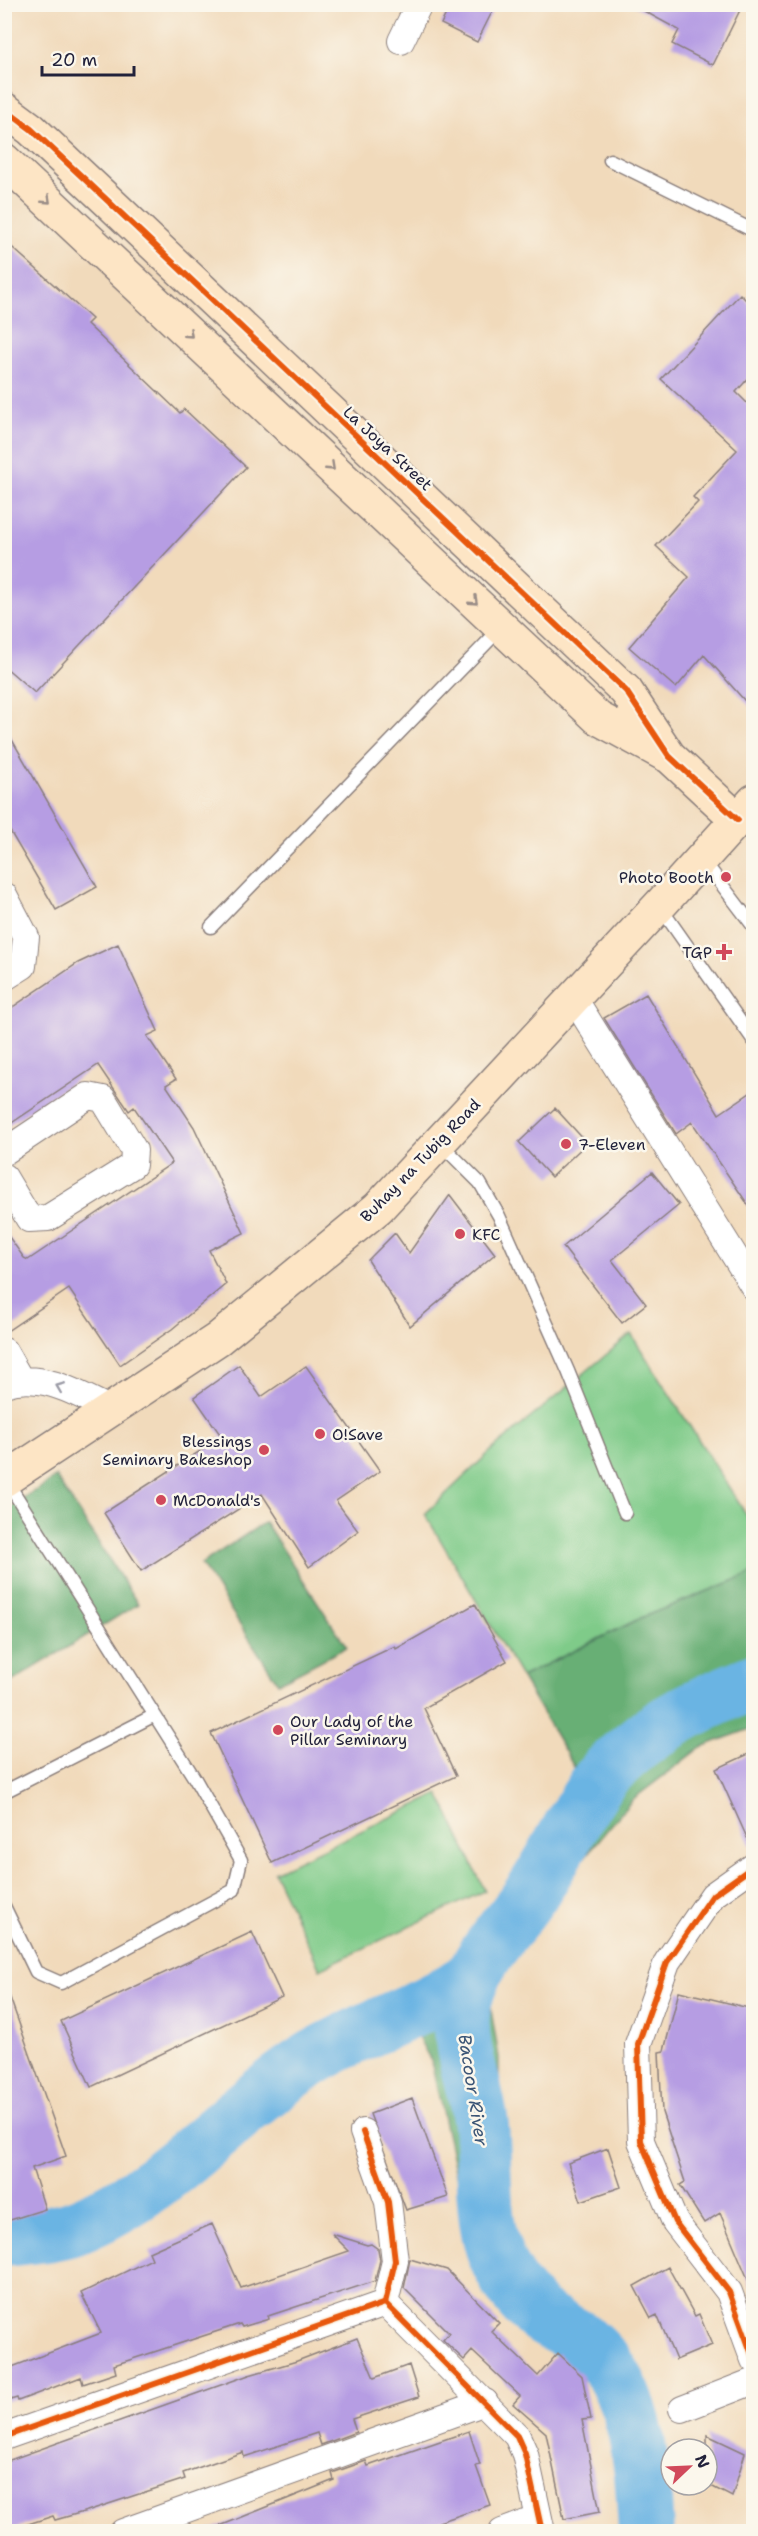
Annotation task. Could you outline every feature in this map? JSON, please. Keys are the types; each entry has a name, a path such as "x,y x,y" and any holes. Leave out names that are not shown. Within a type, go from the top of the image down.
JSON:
{"street":[{"path":"400,41 419,4"},
{"name":"La Joya Street","path":"4,109 31,129 117,209 626,691 669,756"},
{"name":"La Joya Street","path":"4,160 598,718 669,756 746,810"},
{"name":"Buhay na Tubig Road","path":"5,1480 218,1339 378,1208 746,810"},
{"path":"4,895 26,937 14,972"},
{"path":"573,997 753,1287"},
{"path":"4,1152 88,1096 103,1098 134,1150 133,1165 48,1218 29,1219 4,1177"},
{"path":"4,1351 12,1382 54,1383 111,1410"},
{"path":"753,1866 712,1895 667,1962 638,2044 641,2141 675,2222 729,2292 753,2360"},
{"path":"363,2132 388,2202 395,2261 385,2303"},
{"path":"385,2303 517,2436 525,2454 541,2525 502,2532"},
{"path":"4,2437 385,2303"},
{"path":"682,2409 753,2381"},
{"path":"123,2532 485,2402"}],"lane":[{"path":"610,160 753,231"},
{"path":"211,927 502,627"},
{"path":"702,859 753,927"},
{"path":"659,906 753,1041"},
{"path":"439,1142 480,1184 499,1216 568,1371 625,1513"},
{"path":"4,1906 36,1972 61,1983 234,1890 241,1860 195,1779 5,1480"},
{"path":"4,1792 153,1716"}],"green space":[{"path":"631,1334 753,1525 753,1573 643,1617 521,1677 425,1514 493,1449"},
{"path":"56,1477 138,1604 5,1686 5,1511"},
{"path":"265,1522 347,1647 278,1683 201,1564"},
{"path":"753,1573 753,1728 701,1747 632,1800 574,1870 488,1993 499,2057 498,2167 506,2231 538,2295 578,2307 629,2365 654,2429 653,2496 665,2531 627,2531 625,2486 607,2407 590,2377 572,2357 503,2305 481,2264 465,2215 431,2061 413,2028 340,2064 280,2106 203,2167 120,2221 46,2253 5,2255 5,2234 54,2223 131,2187 256,2075 386,1996 449,1966 477,1939 517,1871 583,1782 521,1677 643,1617"},
{"path":"439,1794 485,1891 320,1969 274,1872"}],"building":[{"path":"451,4 496,4 477,42 441,24"},
{"path":"631,4 743,4 713,65 672,44 679,30"},
{"path":"4,240 92,319 87,324 180,413 184,409 246,467 35,693 4,666"},
{"path":"740,294 753,307 753,373 736,392 753,409 753,710 704,655 676,688 629,647 689,577 656,546 698,502 693,497 737,450 661,379"},
{"path":"4,726 97,887 56,910 4,821"},
{"path":"118,944 158,1031 147,1036 176,1079 166,1085 194,1127 244,1233 209,1250 226,1284 172,1329 120,1365 69,1289 4,1333 4,1230 24,1258 28,1260 172,1163 134,1107 129,1111 98,1065 4,1128 4,1013 78,963"},
{"path":"646,994 719,1114 753,1091 753,1212 692,1122 676,1134 604,1018"},
{"path":"555,1108 587,1143 551,1177 519,1142"},
{"path":"652,1172 679,1205 612,1260 646,1304 622,1323 563,1247"},
{"path":"450,1195 495,1254 410,1326 368,1260 395,1233 409,1253"},
{"path":"239,1365 261,1397 306,1366 380,1471 336,1501 358,1531 309,1567 262,1494 141,1571 104,1513 222,1437 194,1397"},
{"path":"475,1604 507,1661 424,1708 456,1776 272,1863 211,1733 395,1646 396,1649"},
{"path":"753,1752 753,1851 716,1769"},
{"path":"252,1932 282,1997 91,2087 61,2021"},
{"path":"679,1991 753,2009 753,2291 720,2213 704,2223 680,2185 685,2182 662,2112 659,2052 664,2051"},
{"path":"8,1992 66,2156 32,2168 45,2209 4,2222 4,1993"},
{"path":"412,2098 448,2197 406,2210 370,2114"},
{"path":"608,2148 621,2187 581,2201 568,2163"},
{"path":"212,2224 241,2288 349,2251 332,2234 367,2245 371,2244 378,2249 380,2260 375,2281 268,2316 269,2319 242,2327 240,2324 114,2365 116,2373 83,2384 81,2377 18,2401 17,2398 4,2402 4,2370 101,2333 81,2293 152,2259 149,2252"},
{"path":"410,2259 447,2270 499,2323 491,2331 538,2376 558,2353 582,2376 591,2419 582,2420 600,2512 564,2519 546,2433 513,2404 520,2396 472,2351 464,2360 443,2340 449,2333 404,2288"},
{"path":"668,2267 695,2316 699,2314 712,2345 676,2360 657,2315 651,2318 634,2286"},
{"path":"357,2338 374,2378 409,2365 419,2397 352,2419 356,2432 321,2445 317,2433 244,2457 243,2452 183,2473 185,2479 87,2511 55,2520 53,2516 4,2532 4,2462 249,2375 297,2361"},
{"path":"469,2431 480,2465 476,2466 490,2505 439,2522 443,2532 205,2532 334,2480 332,2473 366,2461 368,2466"},
{"path":"719,2441 745,2453 732,2497 719,2490"}],"waterway":[{"name":"Bacoor River","path":"646,2532 639,2453 634,2427 627,2402 616,2379 601,2358 582,2340 546,2320 526,2303 506,2277 495,2253 490,2236 485,2199 481,2126 463,2042 462,2014 465,1997 478,1966 538,1883 603,1775 623,1756 669,1722 754,1682"},
{"path":"4,2239 66,2230 117,2207 175,2167 256,2099 313,2058 430,2002 468,1981"}],"cycle path":[{"path":"4,109 31,129 108,201 626,691 669,756 738,820"},
{"path":"754,1866 713,1895 667,1962 638,2044 641,2141 675,2222 729,2292 754,2360"},
{"path":"363,2132 388,2202 395,2261 385,2303 517,2436 525,2454 542,2532"},
{"path":"4,2437 385,2303"}],"place":[{"name":"Photo Booth","path":"726,877"},
{"name":"TGP","path":"724,952"},
{"name":"7-Eleven","path":"566,1144"},
{"name":"KFC","path":"460,1234"},
{"name":"O!Save","path":"320,1434"},
{"name":"Blessings Seminary Bakeshop","path":"264,1450"},
{"name":"McDonald's","path":"161,1500"},
{"name":"Our Lady of the Pillar Seminary","path":"278,1730"}]}
